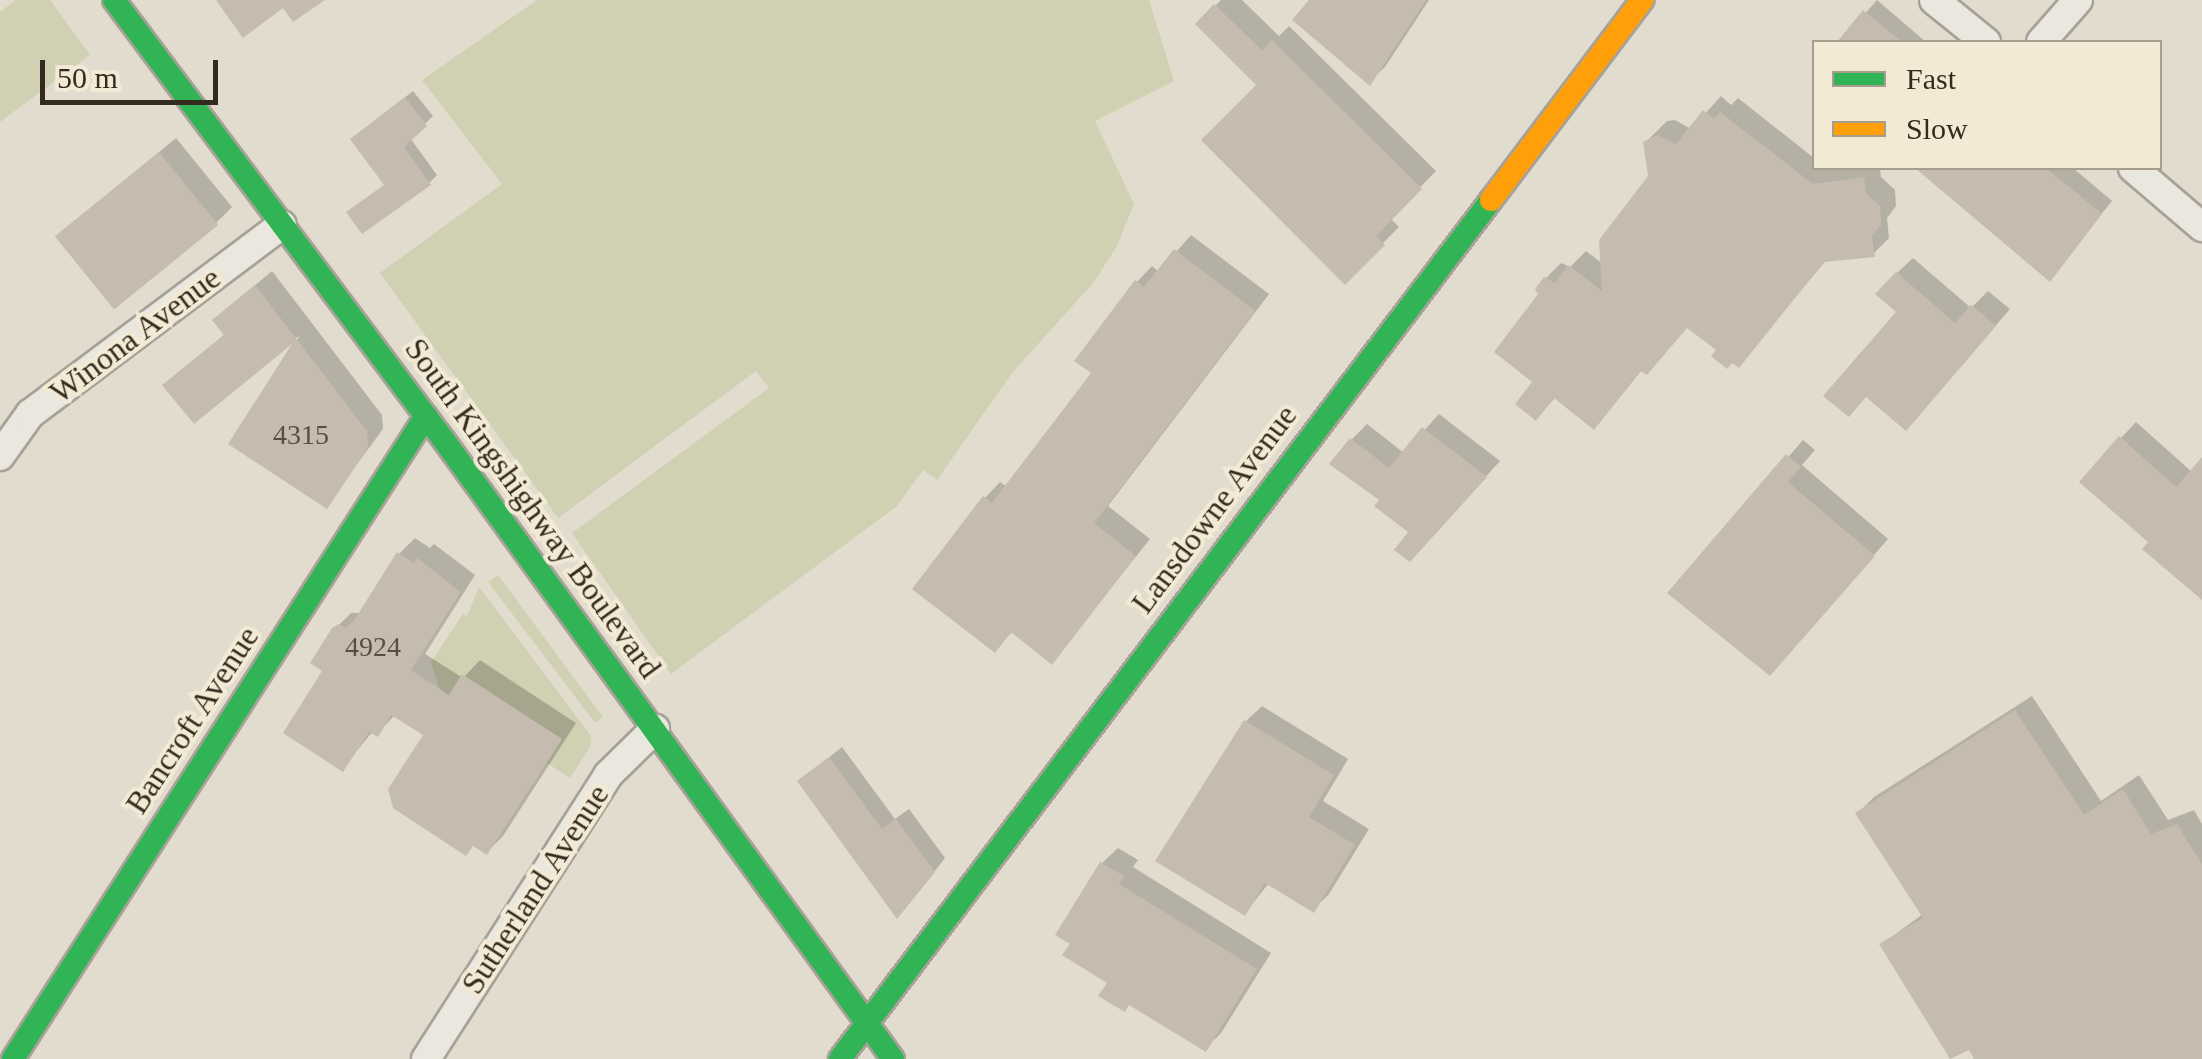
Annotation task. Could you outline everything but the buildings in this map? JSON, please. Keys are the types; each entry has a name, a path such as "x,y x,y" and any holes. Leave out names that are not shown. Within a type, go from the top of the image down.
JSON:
{"street":[{"name":"South Kingshighway Boulevard","path":"114,0 426,416 656,729 863,1024 893,1059"},
{"name":"Lansdowne Avenue","path":"840,1059 1642,0"},
{"path":"1934,0 1984,40"},
{"path":"2043,40 2078,0"},
{"path":"2136,170 2202,227"},
{"name":"Winona Avenue","path":"0,456 8,424 30,414 282,226"},
{"name":"Bancroft Avenue","path":"13,1059 426,416"},
{"name":"Sutherland Avenue","path":"426,1059 608,775 656,729"}],"green space":[{"path":"16,0 50,0 90,55 0,122 0,12"},
{"path":"537,0 1149,0 1174,81 1095,121 1134,204 1117,246 1093,283 1012,373 937,480 923,470 897,506 671,674 572,533 769,388 756,371 558,518 380,273 502,184 422,80"},
{"path":"498,575 603,717 595,723 488,582"},
{"path":"479,587 591,736 590,747 570,778 547,763 562,739 444,703 431,662 463,614 467,616"}],"traffic: fast":[{"path":"114,0 443,439 893,1059"},
{"path":"840,1059 1491,200"},
{"path":"13,1059 426,416"}],"traffic: slow":[{"path":"1491,200 1642,0"}]}
